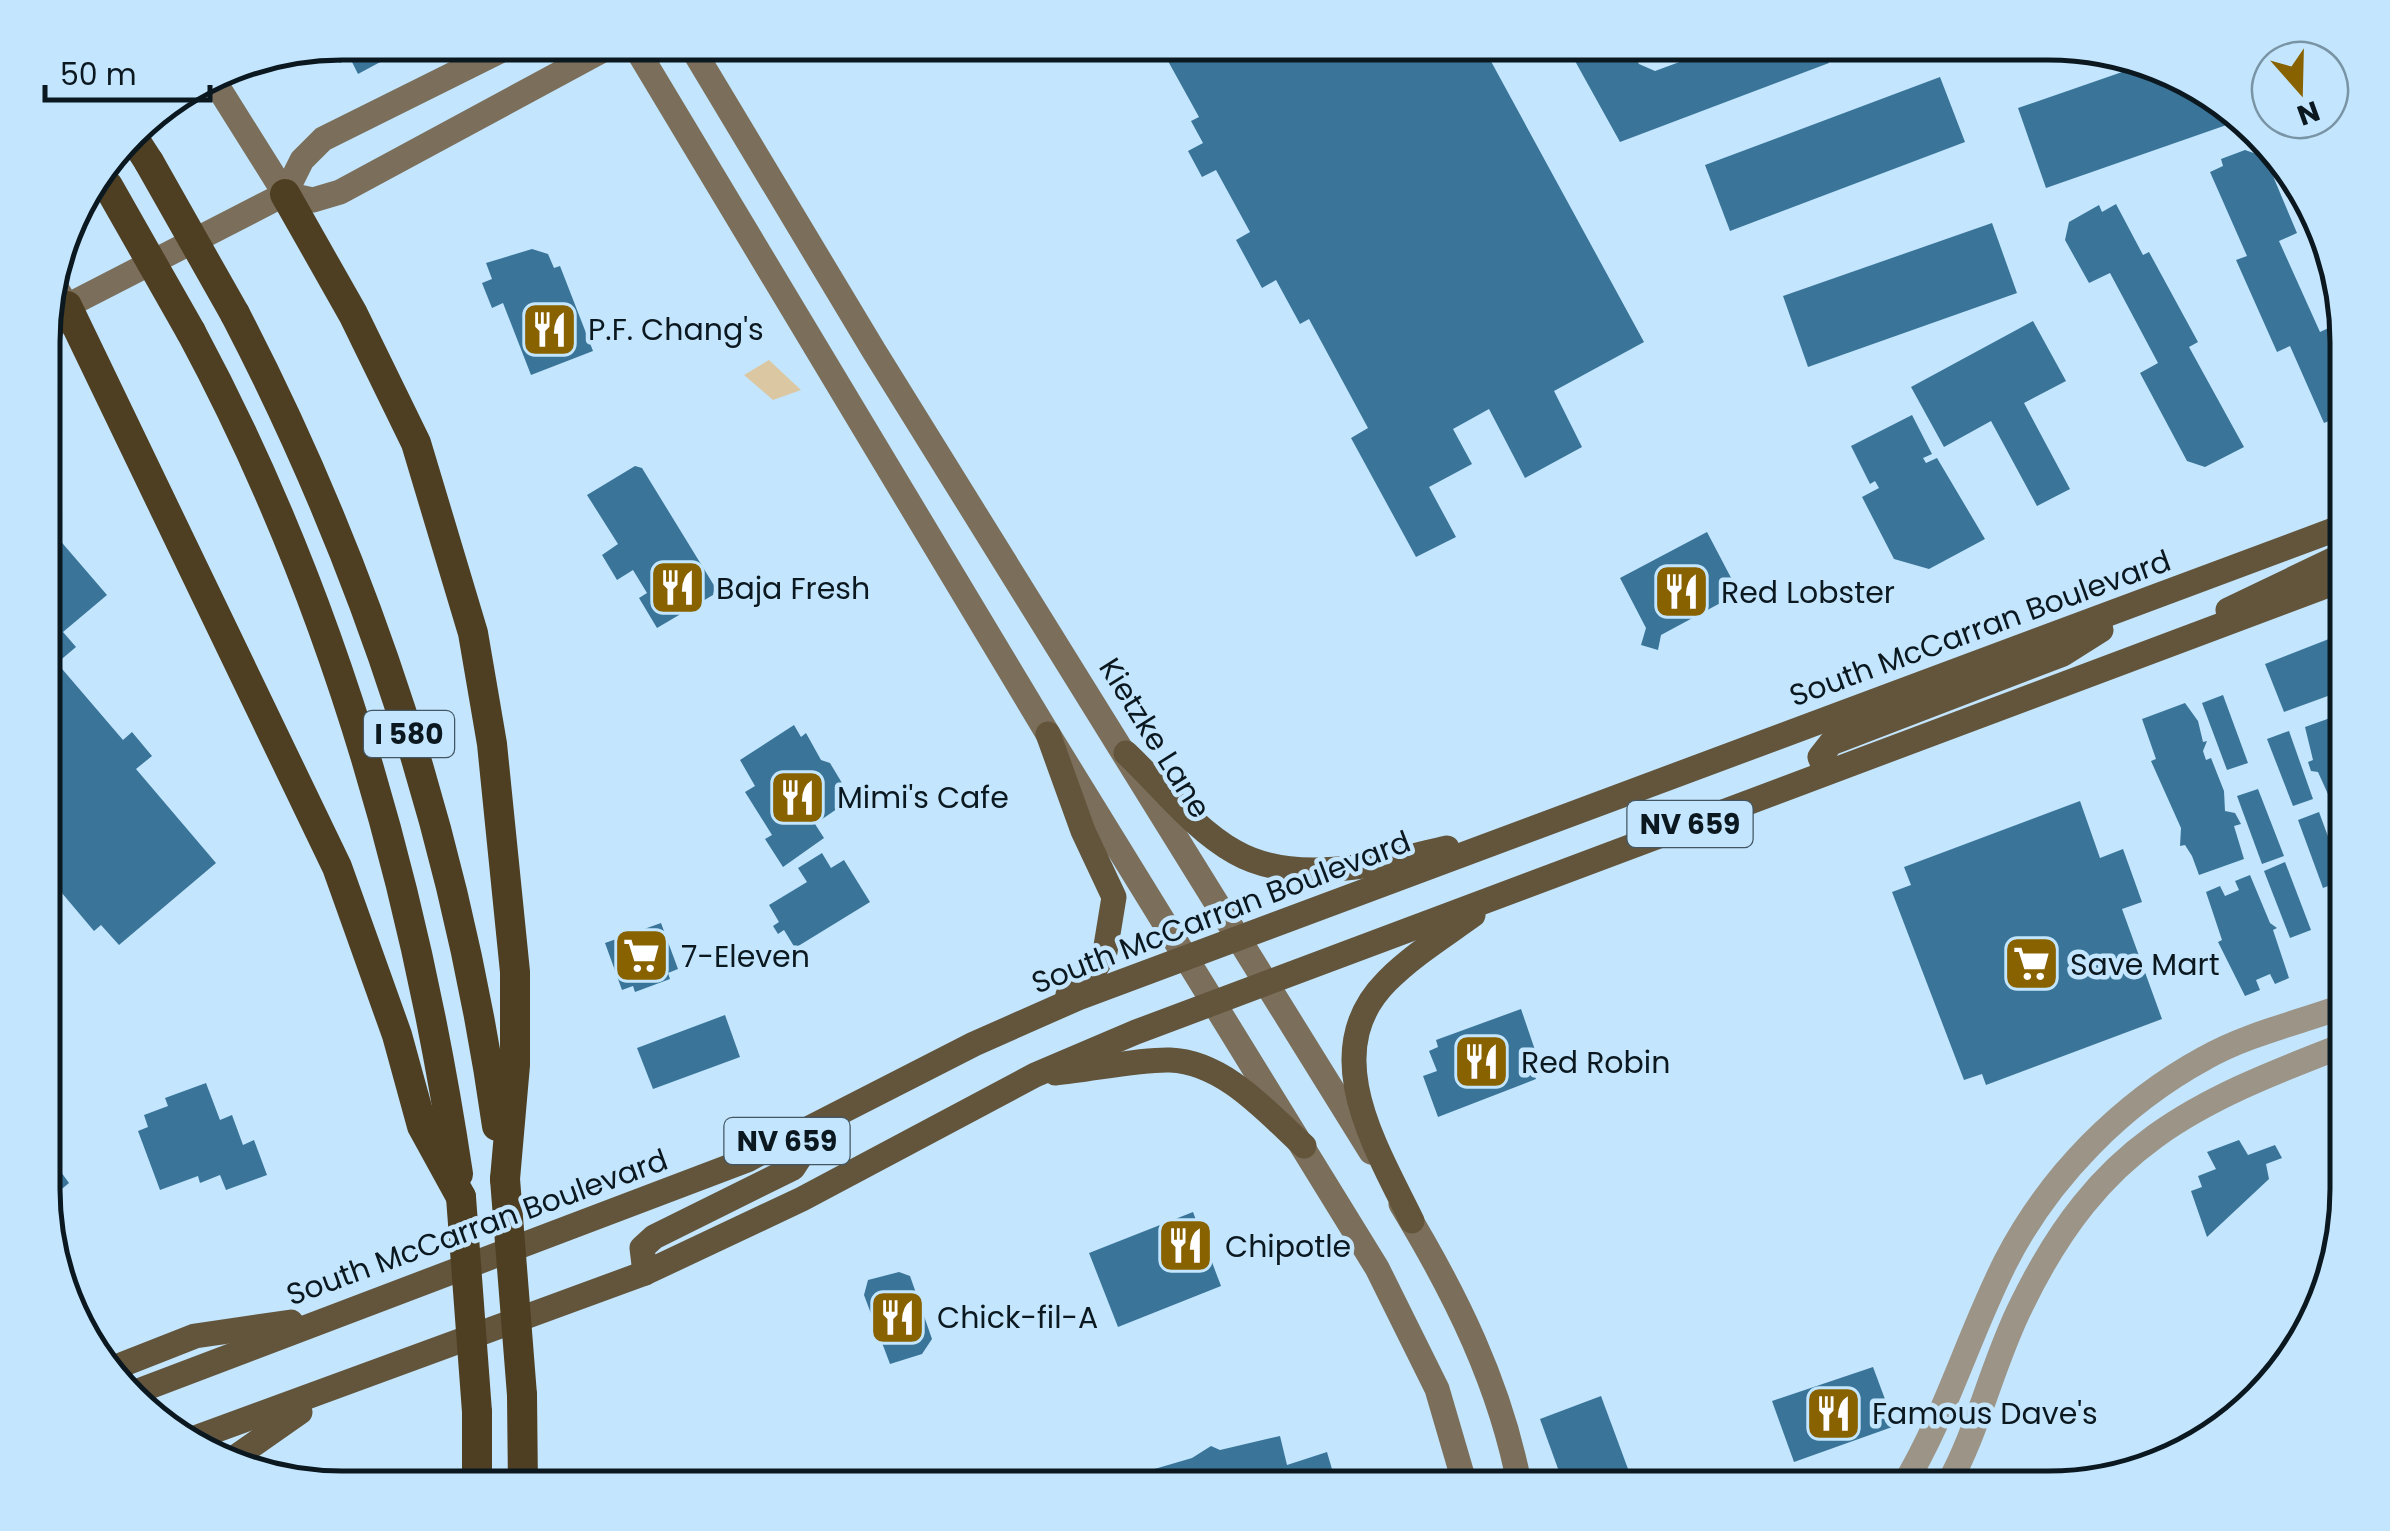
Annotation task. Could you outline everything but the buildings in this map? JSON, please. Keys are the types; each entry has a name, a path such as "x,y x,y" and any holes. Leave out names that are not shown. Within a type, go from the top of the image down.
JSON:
{"highway":[{"name":"I 580","path":"139,147 235,314 332,520 404,716 464,944 505,1179 522,1395 523,1471"},
{"name":"I 580","path":"107,186 191,332 296,557 369,764 416,940 462,1197 477,1412 477,1471"},
{"path":"286,194 353,314 416,443 473,634 492,744 515,972 515,1064 505,1179"},
{"path":"62,310 338,866 397,1035 422,1126 462,1197"}],"main road":[{"path":"286,194 302,160 323,139 480,60"},
{"path":"65,293 286,194 314,200 340,192 583,60"},
{"path":"645,60 1048,734 1187,960 1218,1003 1384,1281 1426,1362 1447,1416 1461,1470"},
{"name":"Kietzke Lane","path":"700,60 874,351 1242,939 1412,1221 1460,1310 1490,1378 1515,1470"},
{"path":"219,89 286,194"},
{"name":"South McCarran Boulevard","path":"143,1388 691,1182 821,1124 931,1065 1050,1010 2329,533"},
{"path":"2211,629 2230,607 2329,561"},
{"name":"NV 659","path":"204,1434 645,1273 802,1199 1035,1075 1826,772 2329,585"},
{"path":"1826,772 1820,757 1831,744 2063,654 2143,604"},
{"path":"1048,734 1083,831 1114,897 1105,952 1093,973 1050,1010"},
{"path":"1126,753 1210,834 1258,863 1322,871 1435,851 1550,823"},
{"path":"1412,1221 1370,1135 1355,1086 1354,1040 1365,1012 1385,983 1500,896"},
{"path":"1035,1075 1170,1060 1203,1067 1259,1104 1304,1146"},
{"path":"645,1273 642,1248 654,1236 793,1168 821,1124"},
{"path":"122,1366 196,1336 321,1319"},
{"path":"241,1452 281,1422 373,1372"}],"street":[{"path":"1912,1470 1948,1402 2006,1260 2067,1167 2159,1089 2206,1057 2329,1011"},
{"path":"1956,1470 2022,1304 2070,1225 2113,1170 2146,1140 2220,1094 2329,1051"}],"shaded area":[{"path":"769,360 801,390 773,400 744,375"}],"place":[{"name":"P.F. Chang's","path":"549,329"},
{"name":"Baja Fresh","path":"677,588"},
{"name":"Red Lobster","path":"1682,592"},
{"name":"Mimi's Cafe","path":"798,797"},
{"name":"7-Eleven","path":"642,956"},
{"name":"Save Mart","path":"2031,964"},
{"name":"Red Robin","path":"1482,1062"},
{"name":"Chipotle","path":"1186,1246"},
{"name":"Chick-fil-A","path":"898,1317"},
{"name":"Famous Dave's","path":"1833,1413"}]}
